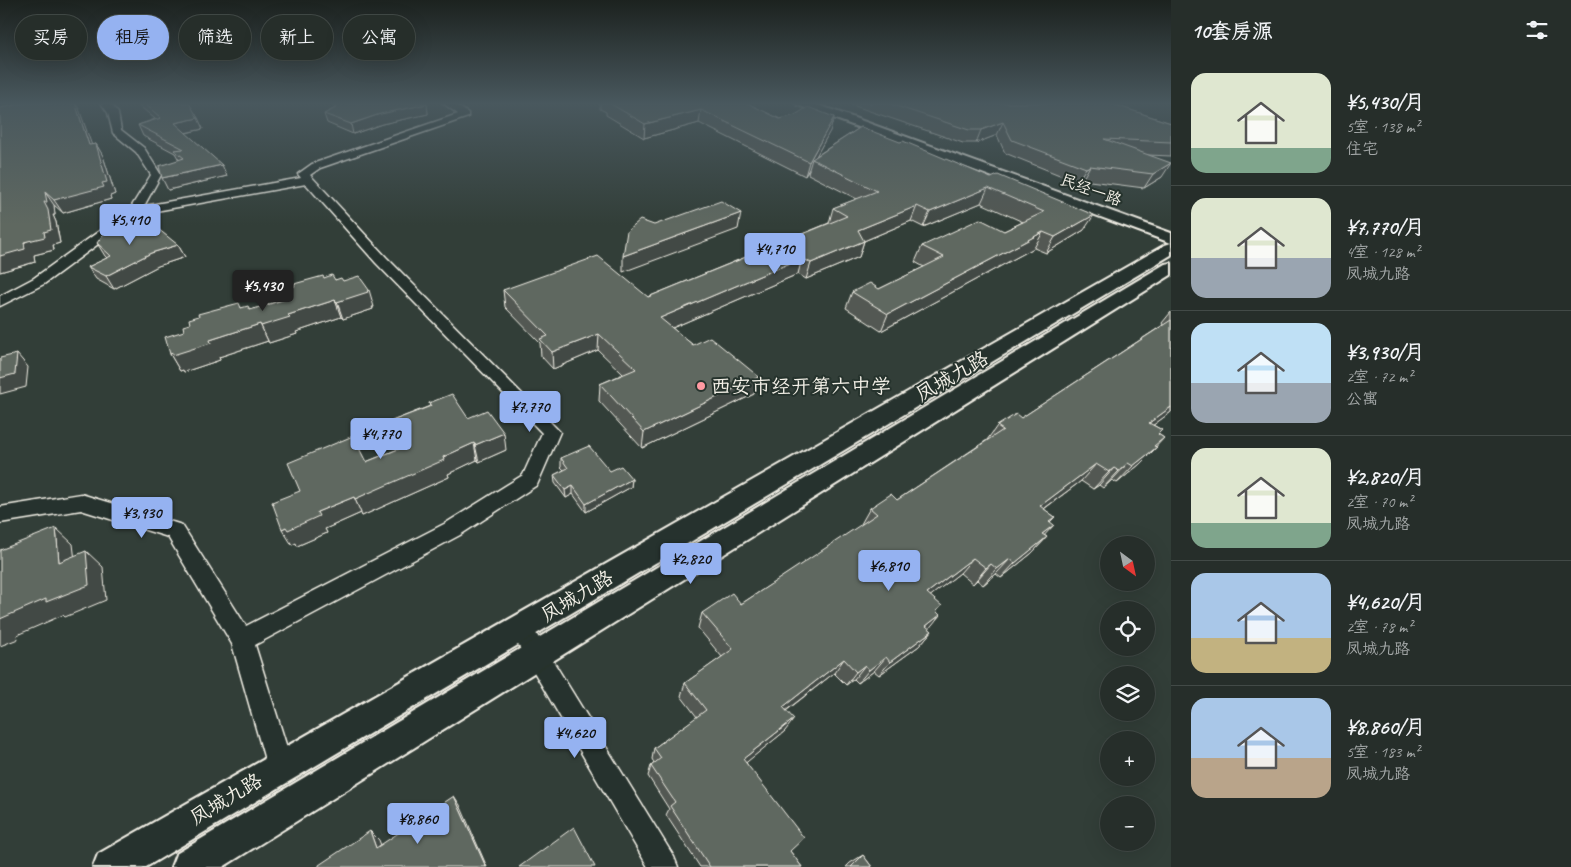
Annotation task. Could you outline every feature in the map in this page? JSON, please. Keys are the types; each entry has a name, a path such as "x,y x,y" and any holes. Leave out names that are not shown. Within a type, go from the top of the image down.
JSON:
{"street":[{"path":"0,302 39,281 135,211 156,175 140,150 132,143"},
{"path":"242,640 453,529 530,480 551,432 381,260 303,174 316,166 383,143"},
{"name":"民经一路","path":"913,143 1171,238"},
{"path":"135,211 309,180"},
{"name":"凤城九路","path":"111,867 1171,248"},
{"name":"凤城九路","path":"189,867 1171,268"},
{"path":"0,515 81,502 175,531 242,640 280,767"},
{"path":"521,629 664,867"}],"building":[{"path":"0,143 96,144 107,182 102,183 104,187 54,200 45,192 47,202 44,202 48,210 51,230 44,232 45,237 24,242 25,249 0,256"},
{"path":"173,143 198,143 222,165 162,178 159,166 184,158 174,150 184,149"},
{"path":"770,143 819,143 809,162"},
{"path":"836,143 909,143 991,178 998,175 1094,215 1055,237 1043,232 888,314 852,292 870,283 879,289 944,257 922,246 980,219 1004,231 1044,212 988,188 930,212 917,206 858,230 864,241 811,263 802,258 660,318 693,345 710,337 759,377 644,432 600,384 636,369 599,334 552,352 540,339 548,336 503,290 598,256 648,297 847,216 833,208 877,191 812,159"},
{"path":"1021,143 1116,143 1171,163 1153,174 1090,166 1086,168"},
{"path":"721,201 741,213 623,256 627,231 640,220 654,225"},
{"path":"141,220 146,224 152,224 178,245 151,253 106,276 88,267 111,256 97,243 104,233"},
{"path":"332,275 335,280 341,278 343,281 359,276 369,290 368,292 337,302 335,300 288,315 290,317 261,326 260,324 210,340 211,343 173,355 173,353 170,354 165,337 184,331 183,326 190,324 189,319 199,316 198,314 239,303 241,308 248,306 250,310 286,299 284,295 289,293 287,289 295,286 294,284"},
{"path":"1171,320 1171,407 1149,423 1162,430 1158,434 1164,438 1154,446 1157,447 1133,466 1128,463 1119,471 1114,468 1109,472 1096,464 1040,506 1055,517 1049,521 1054,525 1042,534 1047,537 1015,563 1010,559 997,569 991,564 986,568 973,558 927,593 942,606 936,611 940,615 926,626 932,631 890,662 886,657 869,670 865,665 856,672 844,659 783,707 794,719 743,759 804,838 790,851 802,867 710,867 670,806 675,802 651,766 661,758 654,748 706,710 685,683 733,649 702,613 732,593 741,604 877,514 870,508 891,494 897,500 1003,430 997,426 1016,414 1021,418"},
{"path":"17,354 15,374 0,378 0,358"},
{"path":"452,394 468,418 487,410 504,433 475,445 474,443 443,457 444,460 355,499 354,497 317,512 319,516 288,530 286,527 282,529 272,502 300,491 288,463 353,436 366,462 406,446 392,421 431,406 429,403"},
{"path":"589,446 610,471 621,466 632,479 586,504 573,486 565,490 554,475 568,468 561,458"},
{"path":"56,528 59,562 86,551 89,585 46,602 46,599 0,619 0,550"},
{"path":"454,796 486,867 319,867 319,865 370,831 376,848"},
{"path":"574,827 595,867 519,867"},
{"path":"863,855 872,867 851,867"}],"place":[{"name":"西安市经开第六中学","path":"701,386"}]}
